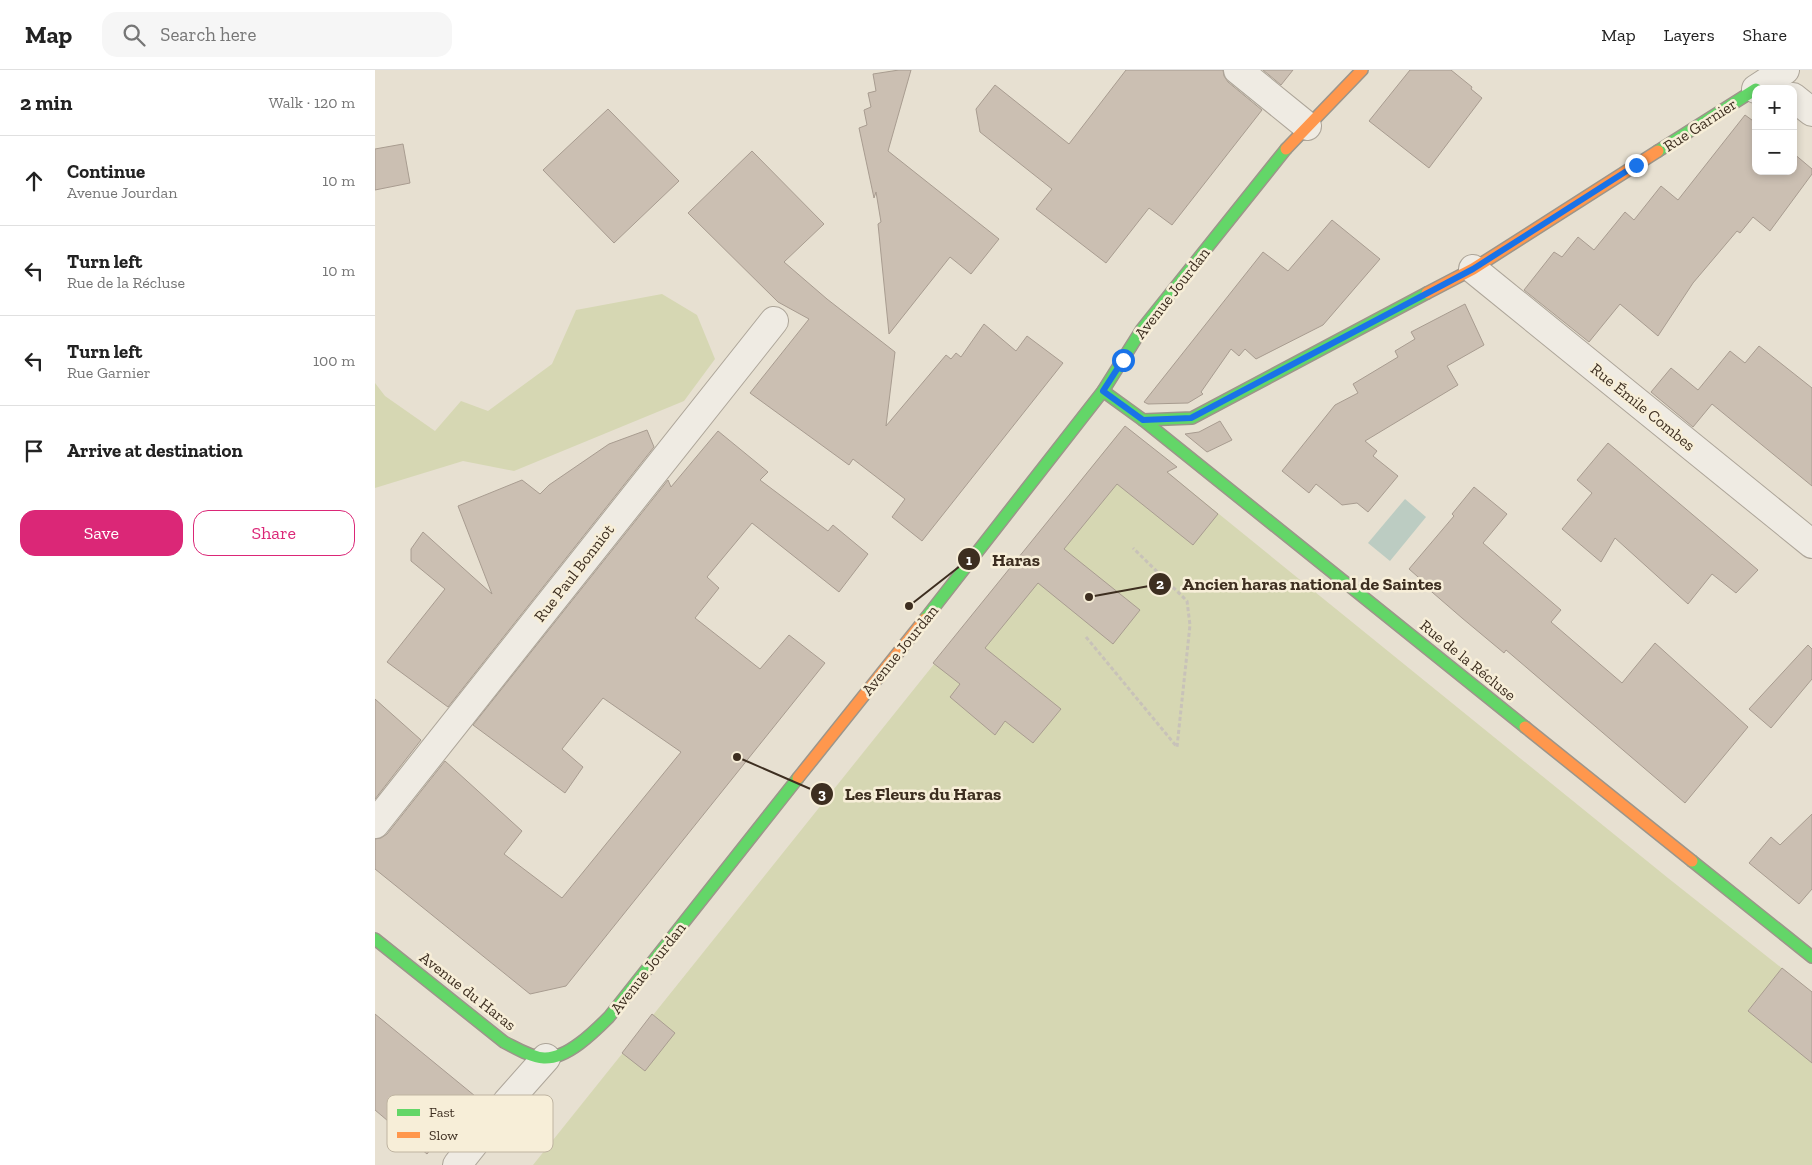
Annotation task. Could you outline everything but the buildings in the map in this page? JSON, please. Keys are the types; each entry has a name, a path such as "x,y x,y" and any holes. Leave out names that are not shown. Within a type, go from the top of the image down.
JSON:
{"street":[{"path":"1238,70 1307,126"},
{"name":"Avenue Jourdan","path":"513,1095 546,1058 565,1052 584,1041 609,1017 961,575 1103,391 1142,329 1282,153 1362,70"},
{"name":"Rue Garnier","path":"1143,420 1191,418 1473,269 1771,83"},
{"path":"1797,99 1812,112"},
{"name":"Rue Émile Combes","path":"1473,269 1812,544"},
{"name":"Rue Paul Bonniot","path":"375,824 774,321"},
{"name":"Rue de la Récluse","path":"1103,391 1143,420 1812,957"},
{"name":"Avenue du Haras","path":"375,938 504,1042 523,1052 546,1058"},
{"name":"Avenue Jourdan","path":"457,1165 467,1152"}],"path":[{"path":"1086,637 1177,746 1190,625 1187,601 1133,548"}],"green space":[{"path":"662,294 697,315 715,359 684,401 514,471 463,461 375,488 375,383 385,396 435,431 461,401 488,411 552,364 576,310"},
{"path":"1119,433 1668,878 1812,992 1812,1165 533,1165 543,1152 553,1152 553,1140"}],"shaded area":[{"path":"1405,499 1426,517 1390,561 1368,543"}],"traffic: fast":[{"path":"1658,151 1752,92"},
{"path":"925,619 1103,391 1142,329 1286,149"},
{"path":"1143,420 1192,418 1427,293"},
{"path":"1103,391 1143,420 1525,727"},
{"path":"375,939 504,1042 534,1056 544,1058 562,1054 579,1044 609,1017 798,778"},
{"path":"1692,861 1812,957"}],"traffic: slow":[{"path":"1286,149 1362,70"},
{"path":"1427,293 1473,269 1658,151"},
{"path":"798,778 925,619"},
{"path":"1525,727 1692,861"}],"place":[{"name":"Ancien haras national de Saintes","path":"1089,597"},
{"name":"Haras","path":"909,606"},
{"name":"Les Fleurs du Haras","path":"737,757"}],"route":[{"path":"1123,360 1103,391 1143,420 1191,418 1473,269 1636,165"}]}
